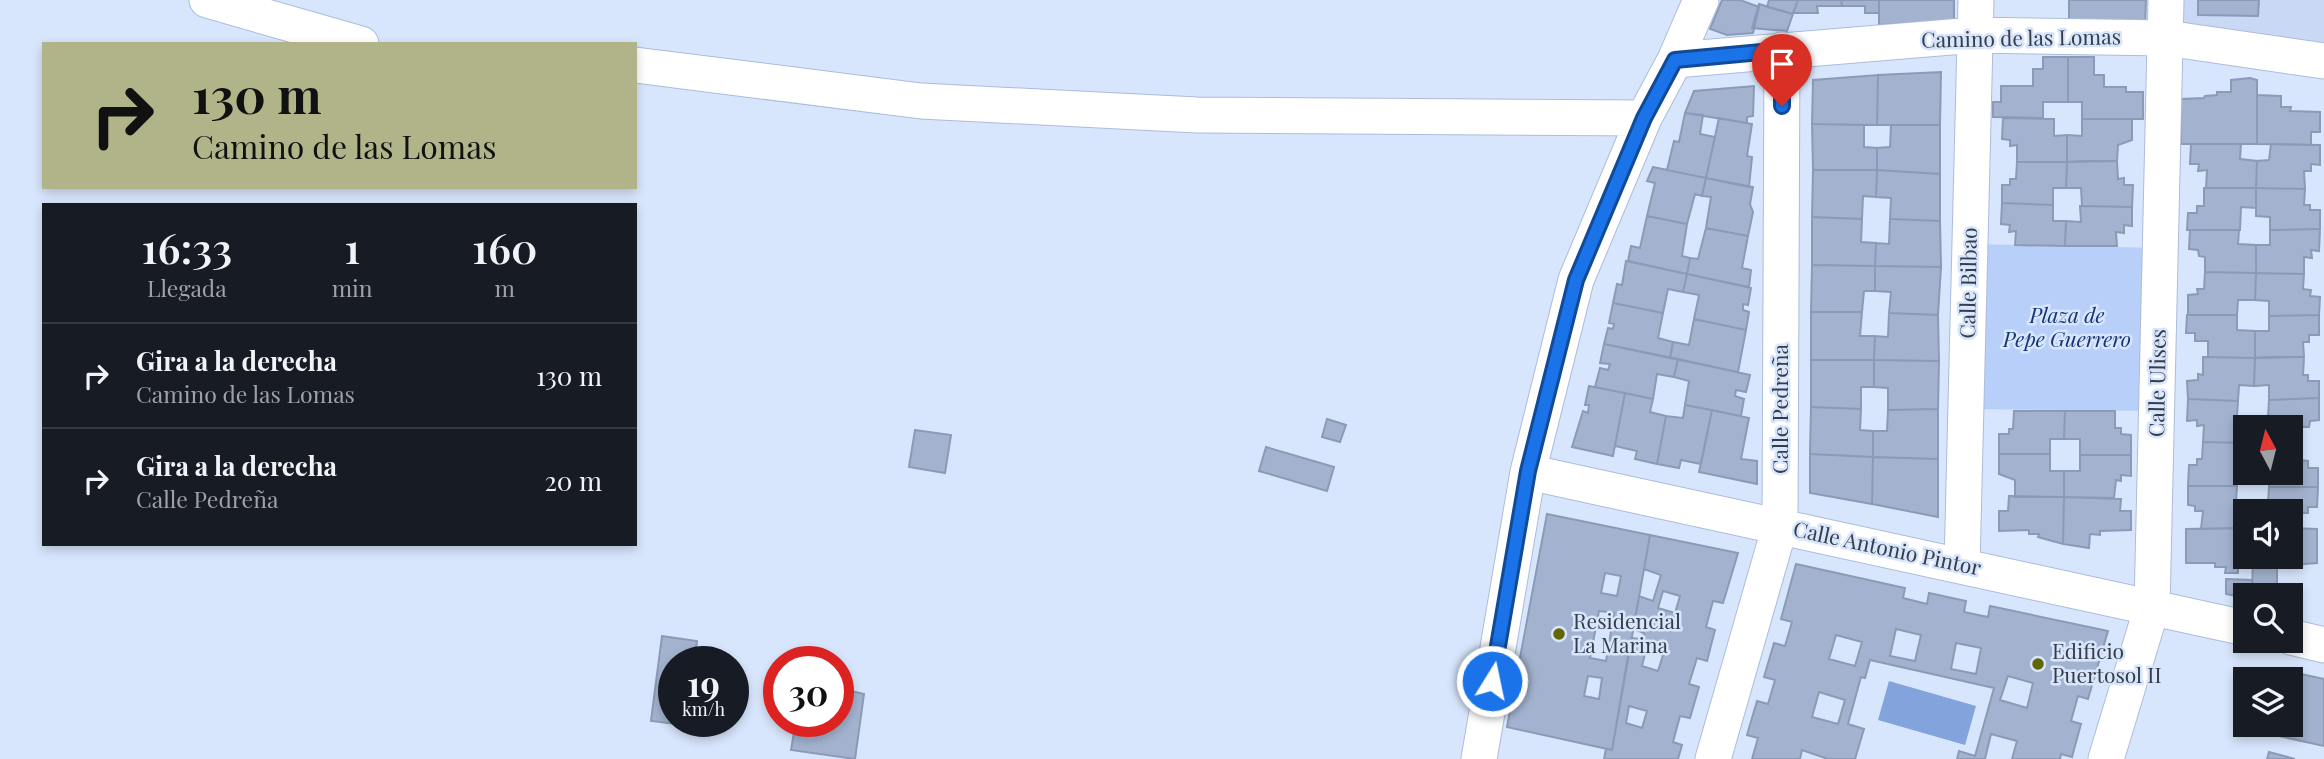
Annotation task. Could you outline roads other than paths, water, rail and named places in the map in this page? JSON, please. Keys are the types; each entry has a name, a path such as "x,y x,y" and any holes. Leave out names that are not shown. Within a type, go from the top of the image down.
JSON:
{"street":[{"path":"207,0 354,42"},
{"path":"1479,759 1528,471 1576,280 1644,118 1675,60 1700,0"},
{"name":"Calle Bilbao","path":"1962,565 1976,0"},
{"name":"Calle Ulises","path":"2106,759 2152,607 2166,0"},
{"name":"Camino de las Lomas","path":"1675,60 1975,35 2166,38 2324,61"},
{"name":"Calle Pedreña","path":"1713,759 1780,526 1782,50"},
{"path":"637,65 935,102 1197,115 1644,118"},
{"name":"Calle Antonio Pintor","path":"1528,471 2233,625"},
{"path":"2303,640 2324,645"}],"place":[{"name":"Residencial La Marina","path":"1559,634"},
{"name":"Edificio Puertosol II","path":"2038,664"}],"park label":[{"name":"Plaza de Pepe Guerrero","path":"2067,328"}]}
